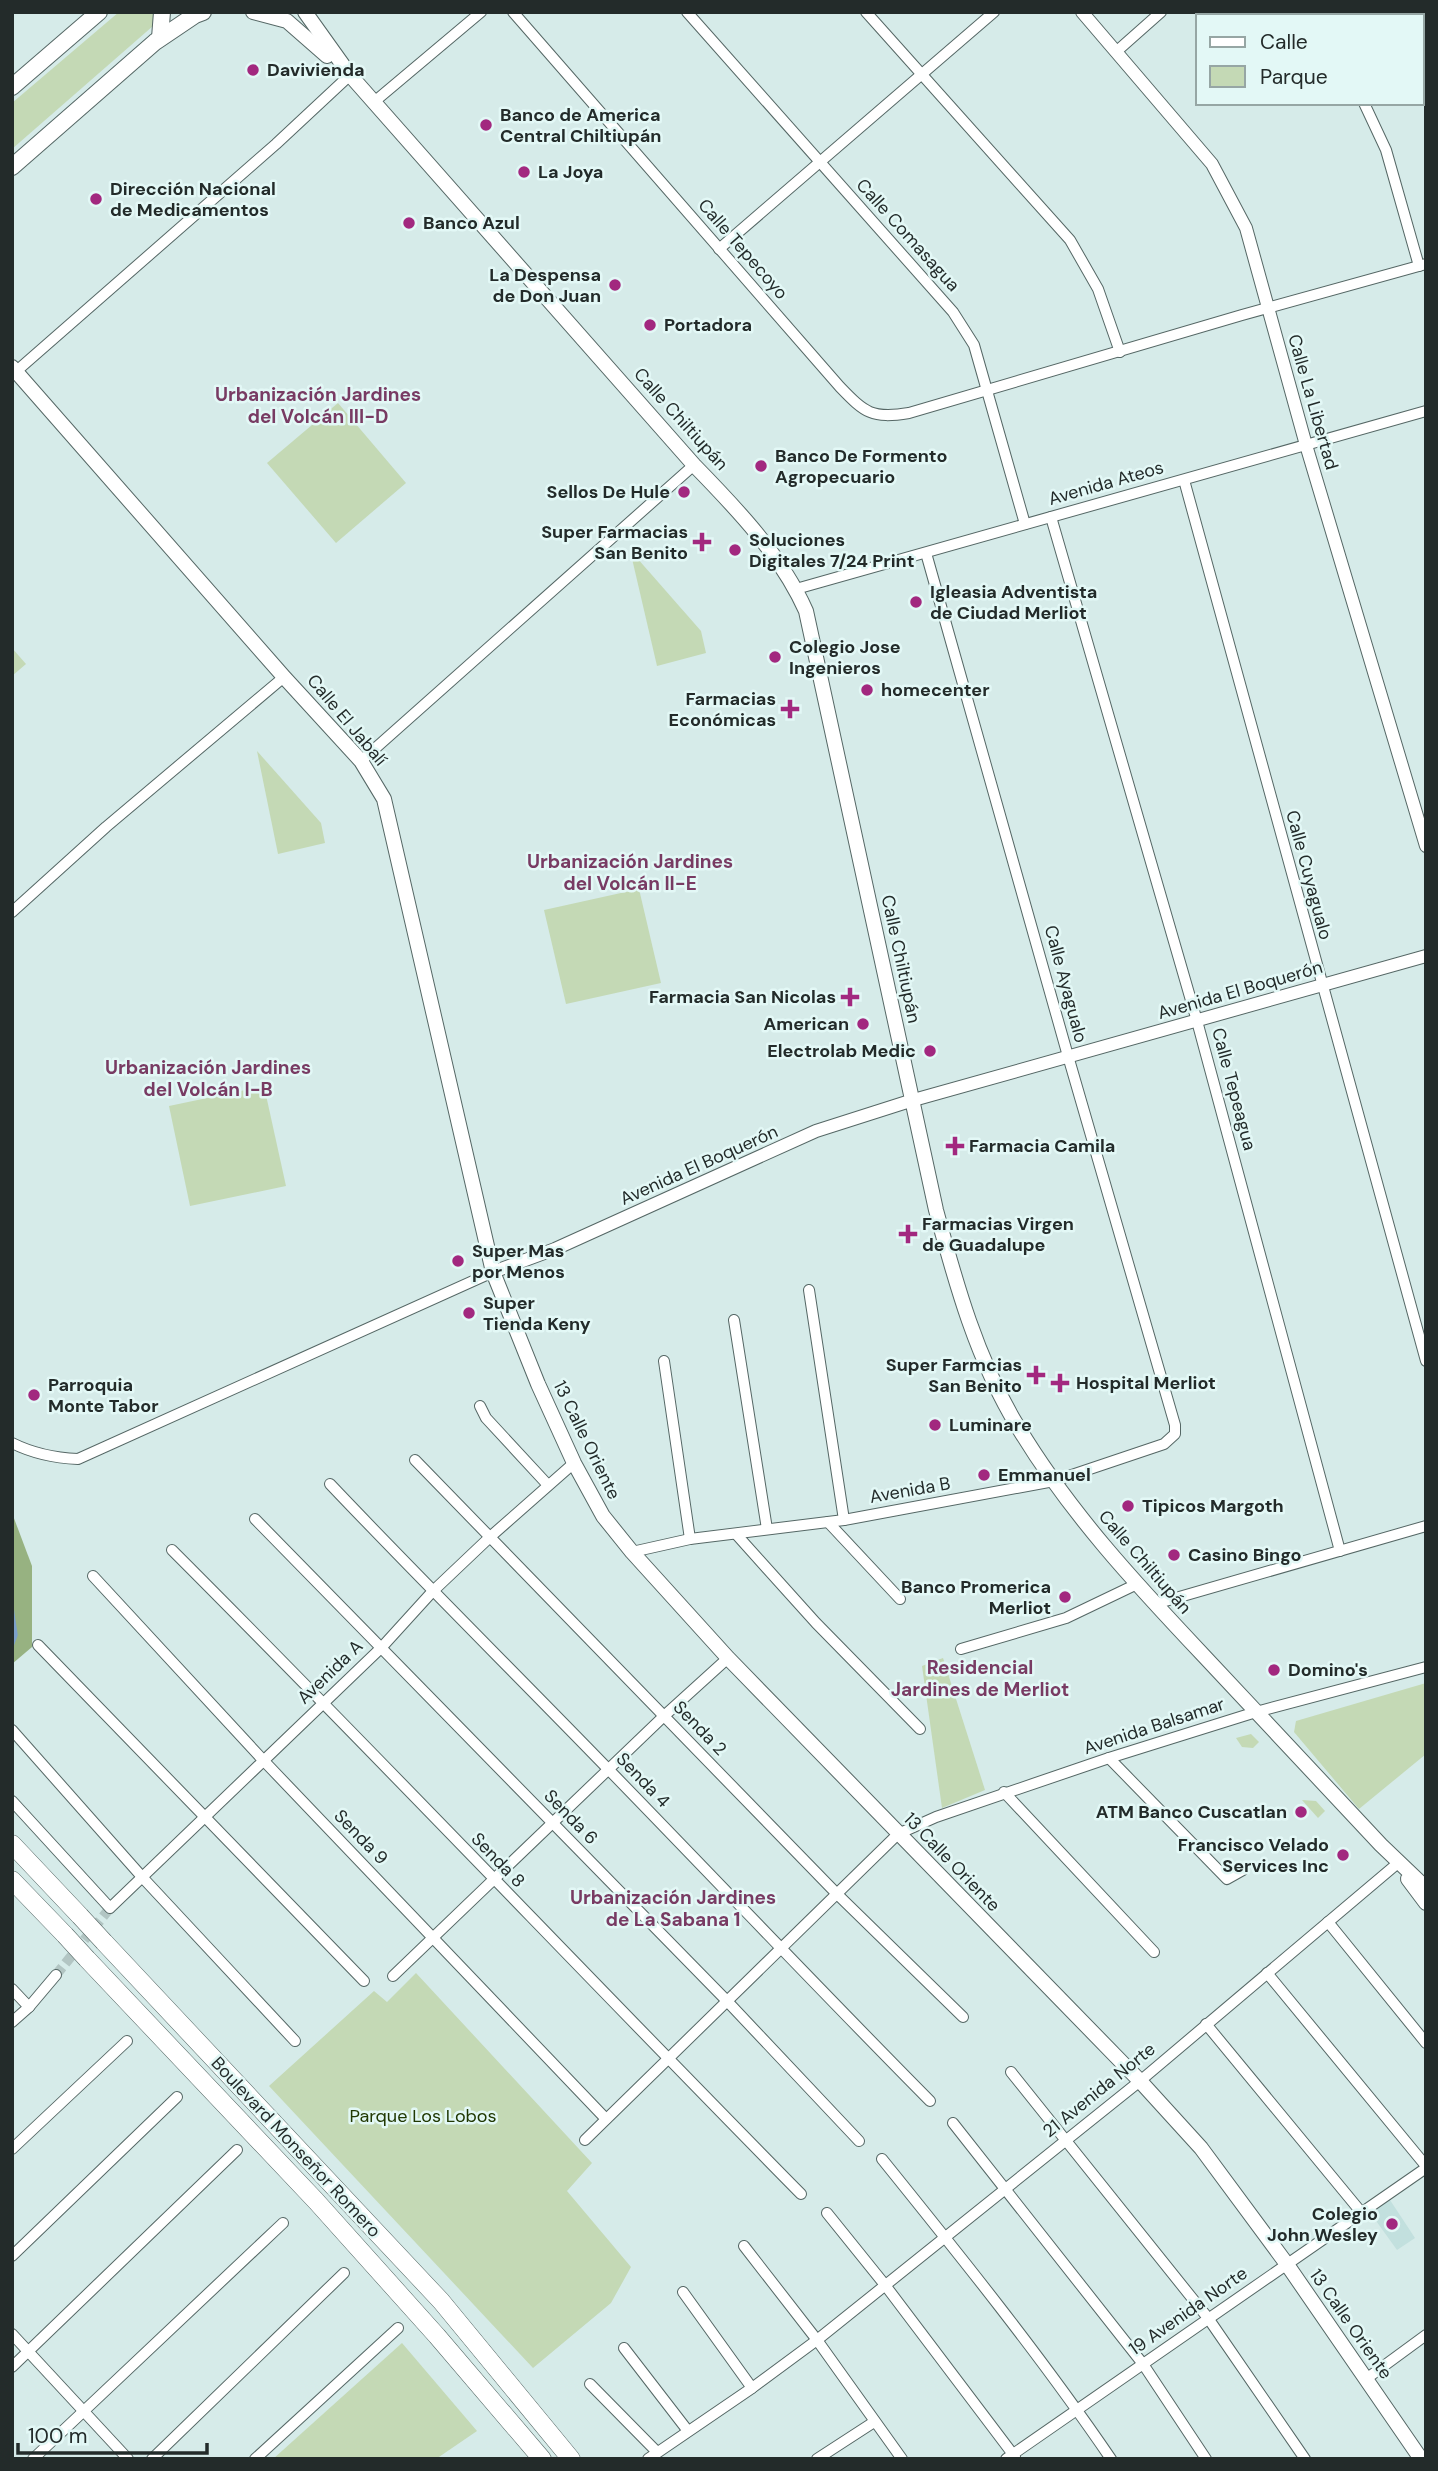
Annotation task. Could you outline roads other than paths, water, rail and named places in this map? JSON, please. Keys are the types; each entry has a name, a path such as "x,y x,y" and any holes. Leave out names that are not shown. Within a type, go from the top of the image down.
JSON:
{"highway":[{"name":"Boulevard Monseñor Romero","path":"12,1844 441,2301 571,2459"},
{"name":"Boulevard Monseñor Romero","path":"12,1880 316,2201 438,2336 542,2459"}],"main road":[{"path":"12,87 99,12"},
{"path":"160,38 162,12"},
{"path":"12,167 160,38 203,12"},
{"name":"Calle Chiltiupán","path":"253,12 287,21 350,75"},
{"name":"Calle Chiltiupán","path":"305,12 350,75 694,465 730,502 785,570 806,611 936,1210 979,1348 1017,1426 1102,1545 1398,1863 1426,1888"},
{"name":"Calle El Jabalí","path":"14,371 360,761 384,799 494,1272"},
{"name":"13 Calle Oriente","path":"494,1272 538,1384 603,1516 728,1658 1140,2081 1201,2148 1286,2263 1421,2459"},
{"name":"Calle Chiltiupán","path":"1398,1863 1426,1903"}],"street":[{"path":"374,102 481,12"},
{"name":"Calle Tepecoyo","path":"513,12 861,409 885,417 1422,265"},
{"name":"Calle Comasagua","path":"687,12 953,312 974,345 1025,524"},
{"path":"866,12 1070,240 1098,289 1120,352"},
{"path":"719,249 994,12"},
{"name":"Calle La Libertad","path":"1082,12 1212,164 1246,228 1306,445 1426,846"},
{"path":"1117,51 1161,12"},
{"path":"14,371 276,144 350,75"},
{"path":"1365,105 1386,150 1422,265"},
{"name":"Avenida Ateos","path":"796,589 1426,411"},
{"path":"360,761 694,465"},
{"name":"Calle Cuyagualo","path":"1184,480 1426,1361"},
{"name":"Calle Tepeagua","path":"1051,517 1197,1021 1340,1551"},
{"name":"Calle Ayagualo","path":"926,552 1175,1425"},
{"path":"12,912 106,827 284,677"},
{"name":"Avenida El Boquerón","path":"12,1443 37,1454 78,1459 816,1131 911,1101 1426,956"},
{"path":"809,1290 844,1520"},
{"path":"734,1320 767,1530"},
{"path":"664,1361 690,1539"},
{"path":"480,1405 486,1418 547,1485"},
{"name":"Avenida B","path":"632,1552 690,1539 844,1520 1054,1481 1164,1444 1175,1434 1175,1425"},
{"name":"Senda 2","path":"415,1460 837,1894 963,2017"},
{"name":"Avenida A","path":"12,1801 110,1908 382,1647 432,1592 547,1485 575,1463"},
{"name":"Senda 4","path":"330,1484 780,1950 930,2101"},
{"name":"Senda 6","path":"255,1519 727,2001 859,2141"},
{"path":"828,1522 900,1599"},
{"path":"1155,1604 1426,1526"},
{"path":"736,1534 816,1623 920,1729"},
{"name":"Senda 8","path":"172,1550 324,1702 800,2194"},
{"name":"Senda 9","path":"93,1576 263,1760 607,2119"},
{"path":"961,1649 1066,1618 1137,1584"},
{"path":"38,1645 364,1981"},
{"path":"393,1976 728,1658"},
{"name":"Avenida Balsamar","path":"585,2140 898,1834 936,1816 1109,1758 1256,1712 1426,1667"},
{"path":"12,1730 295,2041"},
{"path":"1109,1758 1227,1879 1243,1870"},
{"path":"1004,1792 1154,1952"},
{"name":"21 Avenida Norte","path":"652,2455 752,2388 817,2340 1140,2081 1398,1863"},
{"path":"1328,1922 1426,2043"},
{"path":"1266,1973 1426,2167"},
{"path":"12,2022 29,2007 56,1975"},
{"path":"12,1989 29,2007"},
{"path":"1206,2024 1361,2212"},
{"path":"12,2148 127,2041"},
{"path":"1012,2072 1208,2318 1306,2459"},
{"path":"12,2256 177,2098"},
{"path":"953,2123 1143,2364 1206,2459"},
{"path":"12,2367 237,2150"},
{"path":"882,2159 1077,2409 1111,2459"},
{"name":"19 Avenida Norte","path":"1012,2457 1426,2167"},
{"path":"827,2213 885,2285 1012,2457"},
{"path":"33,2459 283,2223"},
{"path":"744,2246 817,2340 902,2459"},
{"path":"152,2459 344,2273"},
{"path":"683,2292 752,2388"},
{"path":"255,2459 398,2328"},
{"path":"12,2334 128,2459"},
{"path":"1366,2379 1426,2335"},
{"path":"624,2348 688,2431"},
{"path":"590,2384 652,2455"},
{"path":"817,2459 874,2422"}],"waterway":[{"path":"12,1608 16,1635 12,1646"}],"tunnel":[{"path":"56,1975 110,1908"}],"place":[{"name":"Davivienda","path":"253,70"},
{"name":"Banco de America Central Chiltiupán","path":"486,125"},
{"name":"La Joya","path":"524,172"},
{"name":"Dirección Nacional de Medicamentos","path":"96,199"},
{"name":"Banco Azul","path":"409,223"},
{"name":"La Despensa de Don Juan","path":"615,285"},
{"name":"Portadora","path":"650,325"},
{"name":"Banco De Formento Agropecuario","path":"761,466"},
{"name":"Sellos De Hule","path":"684,492"},
{"name":"Super Farmacias San Benito","path":"702,542"},
{"name":"Soluciones Digitales 7/24 Print","path":"735,550"},
{"name":"Igleasia Adventista de Ciudad Merliot","path":"916,602"},
{"name":"Colegio Jose Ingenieros","path":"775,657"},
{"name":"homecenter","path":"867,690"},
{"name":"Farmacias Económicas","path":"790,709"},
{"name":"Farmacia San Nicolas","path":"850,997"},
{"name":"American","path":"863,1024"},
{"name":"Electrolab Medic","path":"930,1051"},
{"name":"Farmacia Camila","path":"955,1146"},
{"name":"Farmacias Virgen de Guadalupe","path":"908,1234"},
{"name":"Super Mas por Menos","path":"458,1261"},
{"name":"Super Tienda Keny","path":"469,1313"},
{"name":"Super Farmcias San Benito","path":"1036,1375"},
{"name":"Hospital Merliot","path":"1060,1383"},
{"name":"Parroquia Monte Tabor","path":"34,1395"},
{"name":"Luminare","path":"935,1425"},
{"name":"Emmanuel","path":"984,1475"},
{"name":"Tipicos Margoth","path":"1128,1506"},
{"name":"Casino Bingo","path":"1174,1555"},
{"name":"Banco Promerica Merliot","path":"1065,1597"},
{"name":"Domino's","path":"1274,1670"},
{"name":"ATM Banco Cuscatlan","path":"1301,1812"},
{"name":"Francisco Velado Services Inc","path":"1343,1855"},
{"name":"Colegio John Wesley","path":"1392,2224"}],"district":[{"name":"Urbanización Jardines del Volcán III-D","path":"318,405"},
{"name":"Urbanización Jardines del Volcán II-E","path":"630,872"},
{"name":"Urbanización Jardines del Volcán I-B","path":"208,1078"},
{"name":"Residencial Jardines de Merliot","path":"980,1678"},
{"name":"Urbanización Jardines de La Sabana 1","path":"673,1908"}],"park label":[{"name":"Parque Los Lobos","path":"423,2116"}]}
